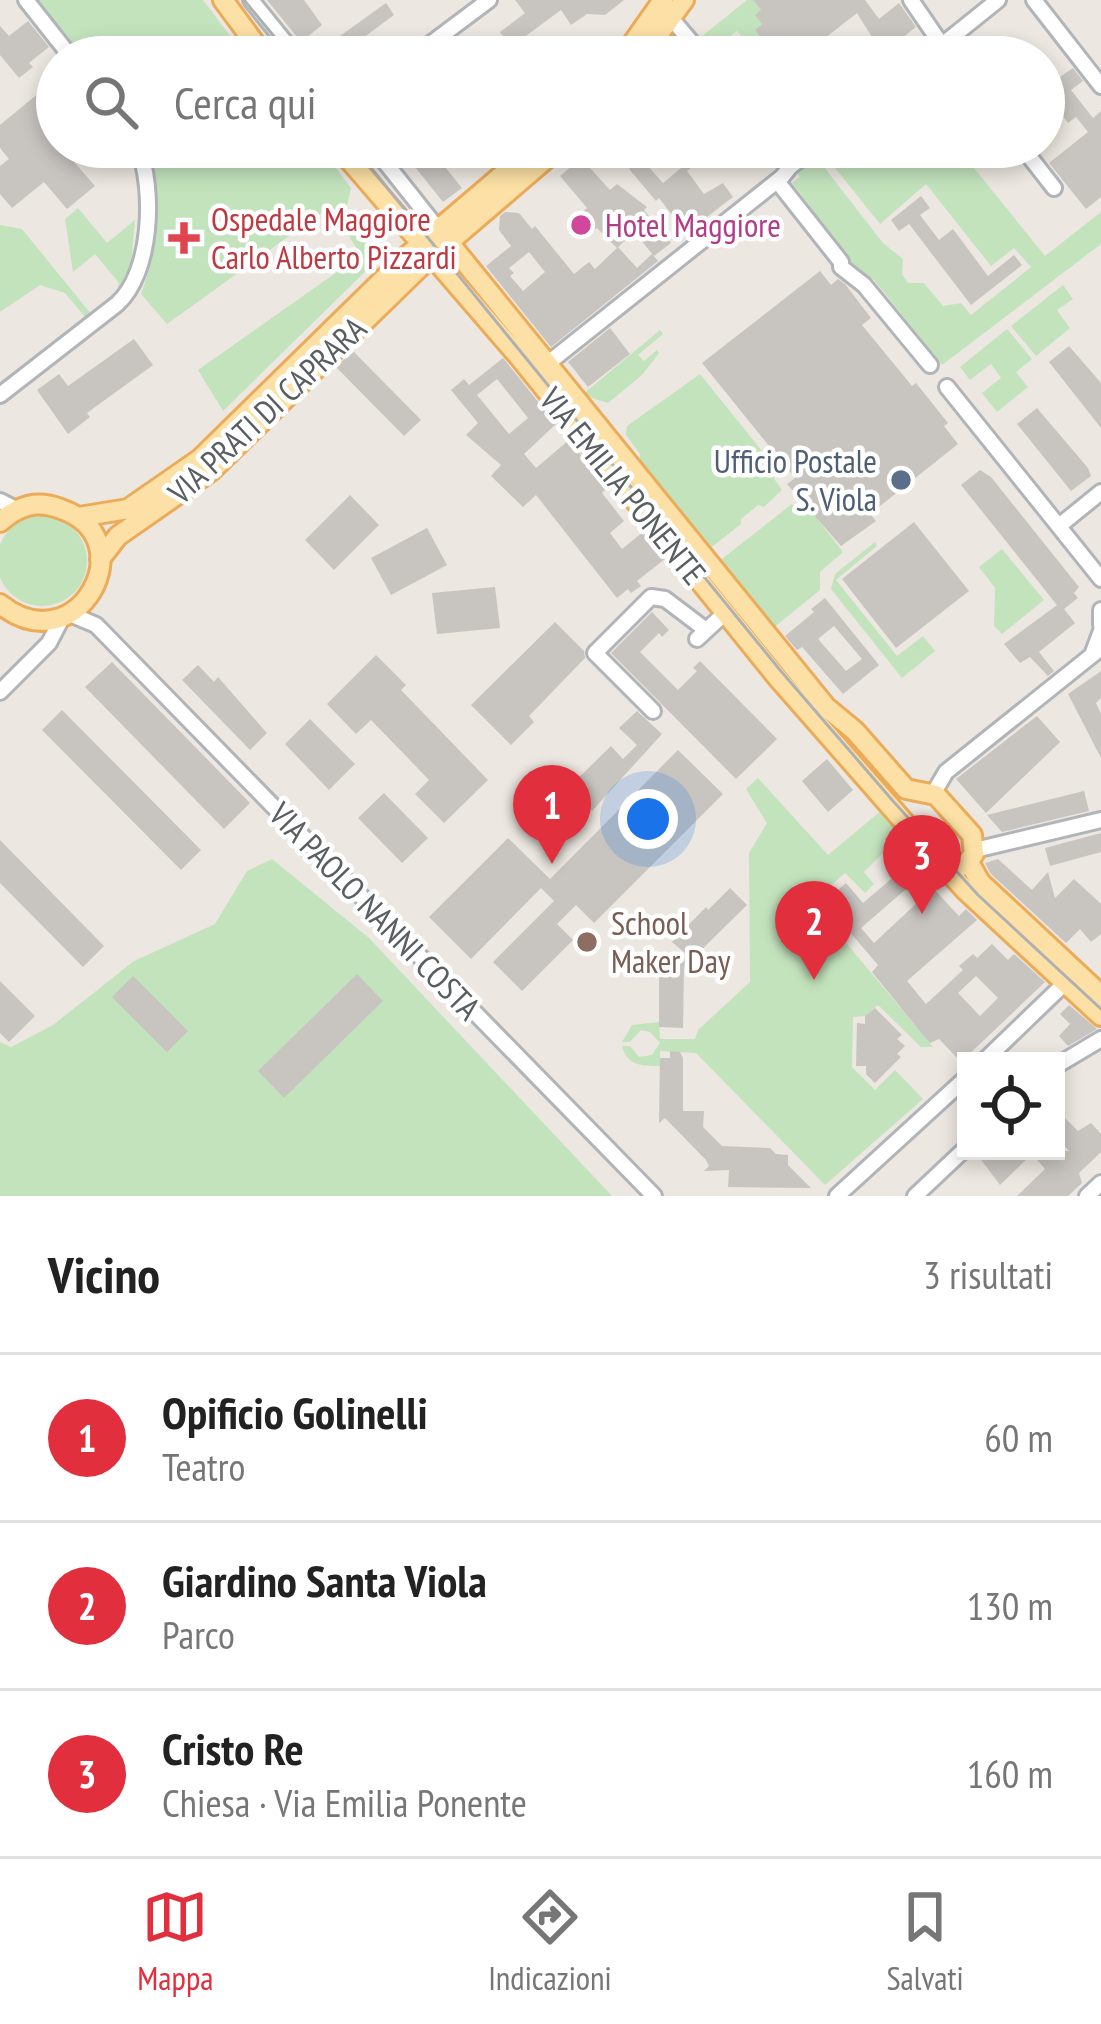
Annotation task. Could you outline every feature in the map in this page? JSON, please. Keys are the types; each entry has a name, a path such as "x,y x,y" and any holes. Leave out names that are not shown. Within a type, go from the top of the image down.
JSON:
{"main road":[{"path":"223,0 250,36"},
{"path":"642,36 667,9 685,0"},
{"path":"653,36 667,9"},
{"name":"VIA EMILIA PONENTE","path":"356,168 520,358 725,613 907,826 1101,1016"},
{"path":"443,236 513,168"},
{"path":"426,250 532,168"},
{"name":"VIA EMILIA PONENTE","path":"443,236 826,707 855,731 906,789 925,794 971,835 980,882 1101,994"},
{"name":"VIA PRATI DI CAPRARA","path":"79,517 128,509 200,459 426,250"},
{"name":"VIA PRATI DI CAPRARA","path":"100,560 118,536 211,471 426,250"},
{"path":"0,522 8,505 46,505 79,517 92,529 100,560 90,596 66,616 33,620 4,613"},
{"path":"907,826 903,808 925,794"},
{"path":"940,862 956,868 972,856"}],"street":[{"path":"26,0 54,36"},
{"path":"251,0 280,36"},
{"path":"441,36 489,0"},
{"path":"911,0 936,36"},
{"path":"961,36 998,0"},
{"path":"1034,0 1062,36"},
{"path":"667,9 688,36"},
{"path":"1065,40 1101,86"},
{"path":"0,395 134,286 145,250 143,168"},
{"name":"VIA EMILIA PONENTE","path":"390,168 443,236"},
{"path":"547,364 789,168"},
{"path":"1038,168 1054,188"},
{"path":"778,181 841,267 864,285 930,365"},
{"path":"947,387 1101,578"},
{"path":"1059,526 1101,492"},
{"path":"90,596 95,625"},
{"path":"653,711 596,653 651,597 665,599 702,634 725,613"},
{"path":"925,794 1097,652 1101,610"},
{"path":"0,692 49,643 66,616"},
{"name":"VIA PAOLO NANNI COSTA","path":"66,616 95,625 654,1196"},
{"path":"33,620 39,641 33,659"},
{"path":"972,856 1101,820"},
{"path":"993,1052 1065,983"},
{"path":"1065,1061 1101,1039"},
{"path":"837,1196 957,1086"},
{"path":"915,1196 957,1156"},
{"path":"1087,1196 1101,1183"}],"green space":[{"path":"35,0 203,0 230,36 63,36"},
{"path":"747,0 761,10 762,24 755,30 760,36 741,36 737,31 730,36 702,36"},
{"path":"154,168 336,168 351,188 346,210 337,219 328,208 167,324 141,294 150,262"},
{"path":"804,168 825,168 883,243 903,259 902,274 908,283 924,283 943,306 961,303 971,315 1031,267 1014,248 991,266 926,184 880,224 835,168 974,168 1045,256 1101,212 1101,244 942,365 874,280 846,260 806,210 810,206 792,183 800,177 797,173"},
{"path":"78,208 107,243 135,220 131,265 116,294 119,283 95,254 73,272 65,219"},
{"path":"353,219 381,256 223,411 198,370 361,255 343,227"},
{"path":"0,225 22,229 91,314 86,318 65,293 40,285 0,312"},
{"path":"1063,285 1073,299 1057,310 1070,328 1036,356 1011,326"},
{"path":"1007,329 1032,359 1016,372 1028,387 997,412 982,393 1001,378 991,364 970,380 960,367"},
{"path":"660,330 663,334 638,355 644,361 659,353 642,375 608,403 582,395"},
{"path":"700,374 779,472 773,477 782,490 708,550 639,465 640,454 626,435 627,426"},
{"path":"792,504 801,512 808,507 843,552 820,572 820,590 772,629 718,562"},
{"path":"42,516 59,520 74,529 87,561 83,578 74,593 59,602 42,606 25,602 10,593 1,578 1,544 10,529 25,520"},
{"path":"875,542 877,546 836,580 897,656 923,636 935,651 902,678 831,589 835,574"},
{"path":"1002,549 1044,600 1002,634 994,626 995,588 979,567"},
{"path":"758,778 828,855 882,810 899,830 884,841 889,847 864,872 874,884 865,893 845,873 812,902 933,1047 921,1047 878,1005 865,1016 853,1017 852,1067 875,1090 895,1070 923,1099 825,1185 696,1053 660,1051 660,1066 647,1066 631,1061 622,1046 630,1046 639,1057 652,1055 660,1043 650,1032 641,1030 630,1042 622,1042 632,1025 659,1022 660,1039 695,1039 698,1030 750,982 749,853 767,823 746,789"},
{"path":"272,859 369,938 612,1196 0,1196 0,1042 11,1047 53,1025 134,961 215,924 247,871"}],"building":[{"path":"267,0 304,0 322,25 308,36 296,36"},
{"path":"515,0 624,0 605,15 587,14 571,25 561,10 526,36 503,36 500,32 525,13"},
{"path":"753,0 865,0 879,19 899,3 916,27 905,36 871,36 857,13 828,36 760,36 755,30 762,24 755,15 761,10"},
{"path":"386,3 394,15 366,36 340,36"},
{"path":"28,21 40,36 36,36 36,57 29,63 33,67 19,78 0,55 0,26 9,36"},
{"path":"1073,68 1083,81 1071,90 1093,118 1101,111 1101,197 1086,209 1053,168 1065,168 1065,150 1088,132 1076,117 1068,123 1065,74"},
{"path":"36,95 36,168 79,168 95,186 67,209 44,182 12,208 0,194 0,166 9,159 0,148 0,125"},
{"path":"416,168 446,168 462,188 443,202"},
{"path":"569,168 590,168 610,190 617,184 647,207 644,210 671,243 654,256 634,232 617,248 597,228 583,239 570,222 587,208 560,176"},
{"path":"650,168 663,183 681,168 691,168 687,171 704,194 723,183 733,197 686,233 629,169"},
{"path":"921,196 930,208 920,215 939,240 953,229 988,276 1014,255 1022,265 971,305 909,224 899,231 891,220"},
{"path":"519,213 574,274 589,262 595,269 618,247 637,268 652,254 658,261 551,347 486,266 511,246 499,230 500,216","holes":["529,252 545,272 523,291 509,268"]},
{"path":"820,271 831,285 838,279 845,284 871,318 862,325 912,386 916,383 948,423 944,426 958,444 870,514 876,521 841,546 787,484 795,478 702,363"},
{"path":"610,328 630,354 588,387 568,362"},
{"path":"134,339 153,365 87,413 90,417 68,434 37,390 59,374 68,386"},
{"path":"1069,346 1101,383 1101,428 1049,362"},
{"path":"353,351 421,420 404,436 336,367"},
{"path":"503,358 556,424 524,454 536,468 569,440 607,488 602,493 624,521 610,533 622,549 643,532 665,559 637,581 641,586 617,598 536,495 523,507 491,476 501,465 466,435 478,423 451,390 464,379 469,385","holes":["497,379 528,418 509,434 477,395"]},
{"path":"1037,408 1088,468 1091,476 1071,491 1017,424"},
{"path":"980,470 991,477 1079,587 1074,593 1078,598 1064,609 1075,623 1039,652 1054,671 1048,676 1030,657 1020,663 1004,644 1057,605 961,485"},
{"path":"350,495 379,525 334,570 305,540"},
{"path":"914,522 969,591 896,648 842,579"},
{"path":"427,528 447,565 391,595 371,558"},
{"path":"495,587 500,628 437,634 432,593"},
{"path":"825,598 879,665 843,694 802,647 797,650 785,636 814,612 811,609","holes":["834,626 862,659 846,671 818,639"]},
{"path":"652,612 669,630 662,637 659,633 640,652 678,690 697,671 693,668 700,661 777,739 736,779 611,653"},
{"path":"555,622 584,651 585,658 529,716 534,722 511,745 471,705"},
{"path":"376,655 406,685 401,690 488,780 444,823 415,794 429,780 371,720 356,734 327,704"},
{"path":"112,662 250,803 224,829 85,687"},
{"path":"198,665 214,682 218,677 267,733 250,750 182,680"},
{"path":"1101,671 1101,698 1096,703 1101,714 1101,758 1068,694"},
{"path":"62,710 201,850 181,870 42,730"},
{"path":"637,711 662,734 592,811 568,788 611,746 623,759 637,745 619,728"},
{"path":"1037,716 1060,742 986,813 956,779"},
{"path":"310,719 355,764 329,790 285,744"},
{"path":"678,750 723,794 594,923 576,905 557,924 573,940 522,991 493,962 554,901 541,888 471,959 429,917 508,838 550,879"},
{"path":"827,759 853,790 828,812 802,781"},
{"path":"1084,791 1089,811 1002,832 987,815"},
{"path":"384,793 428,838 402,863 358,818"},
{"path":"1101,833 1101,852 1050,866 1045,848"},
{"path":"0,840 104,946 83,967 0,883"},
{"path":"917,857 928,870 861,928 874,943 933,888 959,916 966,909 977,920 907,981 926,1004 963,970 959,966 992,944 1008,960 1014,954 1045,982 972,1052 957,1052 957,1058 939,1039 930,1043 922,1034 872,972 878,965 824,902 846,883 863,903","holes":["976,976 998,998 980,1016 958,993"]},
{"path":"998,859 1032,890 1048,872 1055,898 1074,879 1101,904 1101,934 1091,942 1080,929 1066,943 991,874 985,863"},
{"path":"730,888 747,905 684,967 683,1028 659,1027 659,954 686,954 672,942"},
{"path":"357,974 383,1001 284,1098 258,1071"},
{"path":"133,976 188,1031 167,1052 112,997"},
{"path":"0,981 35,1016 9,1042 0,1033"},
{"path":"1069,1005 1097,1029 1068,1046 1059,1036 1070,1024 1060,1014"},
{"path":"875,1008 902,1035 897,1039 905,1046 897,1054 901,1057 875,1083 866,1074 866,1066 856,1066 857,1023 865,1024 865,1016"},
{"path":"670,1051 680,1052 683,1058 683,1111 704,1111 703,1127 722,1146 770,1148 788,1155 788,1165 811,1188 728,1187 729,1170 704,1171 709,1166 706,1160 665,1118 659,1123 660,1058 670,1058"},
{"path":"1065,1118 1078,1131 1091,1123 1101,1134 1101,1152 1079,1173 1082,1183 1068,1196 1017,1196 1045,1169 1037,1160 1065,1160 1065,1151 1069,1151"},
{"path":"981,1160 1026,1160 1000,1185"}],"tram line":[{"path":"244,0 274,36"},
{"path":"371,168 780,670 893,801 978,895 1101,1009"}],"place":[{"name":"Hotel Maggiore","path":"581,225"},
{"name":"Ospedale Maggiore Carlo Alberto Pizzardi","path":"184,238"},
{"name":"Ufficio Postale S. Viola","path":"901,480"},
{"name":"Opificio Golinelli","path":"552,864"},
{"name":"Cristo Re","path":"922,914"},
{"name":"School Maker Day","path":"587,942"},
{"name":"Giardino Santa Viola","path":"814,980"}]}
